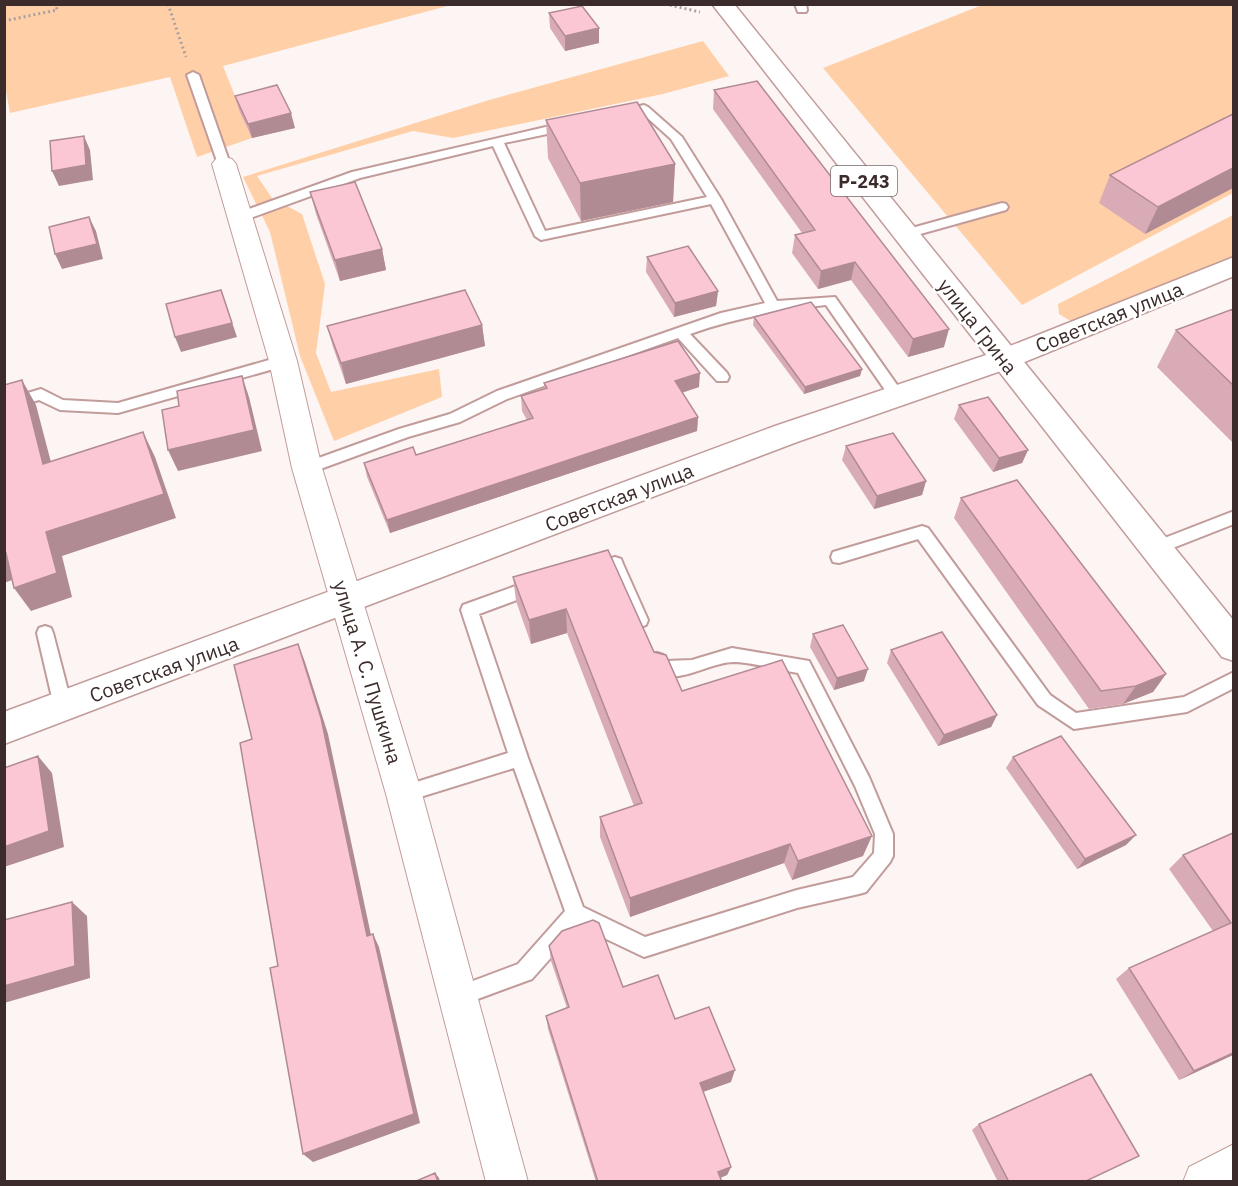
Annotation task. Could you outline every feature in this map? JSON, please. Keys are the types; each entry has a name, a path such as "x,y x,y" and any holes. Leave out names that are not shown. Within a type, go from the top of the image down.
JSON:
{"main road":[{"name":"улица Грина","path":"722,4 1233,647"},
{"name":"Советская улица","path":"4,728 786,434 1005,359 1233,266"}],"street":[{"name":"улица А. С. Пушкина","path":"224,164 284,361 307,468 404,794 456,998 507,1182"},
{"path":"1204,1182 1233,1165"}],"lane":[{"path":"193,75 224,164"},
{"path":"610,117 644,109 676,137 715,199 773,306"},
{"path":"240,217 356,175 576,124"},
{"path":"497,141 542,236 715,199"},
{"path":"906,234 1002,207"},
{"path":"307,468 404,433 455,418 502,395 682,334 726,316 773,306 830,300 897,396"},
{"path":"682,334 722,377"},
{"path":"4,405 41,394 60,405 118,408 284,361"},
{"path":"1155,549 1233,517"},
{"path":"839,557 922,532 1044,700 1074,721 1187,704 1233,679"},
{"path":"558,580 513,593 469,610 519,758 576,915 644,947 797,899 860,885 883,856 884,834 863,783 803,666 732,655 692,667 661,669 615,564 581,574"},
{"path":"45,633 63,706"},
{"path":"404,794 519,758"},
{"path":"456,998 525,972 576,915"}],"path":[{"path":"4,21 57,10 56,4"},
{"path":"168,4 193,75"}],"shaded area":[{"path":"4,5 451,5 223,66 252,138 197,157 170,77 10,113 5,86"},
{"path":"982,5 1233,5 1233,193 1022,305 823,68"},
{"path":"703,41 729,76 663,94 453,138 413,131 257,176 272,198 302,214 325,284 316,353 331,392 439,369 442,397 334,441 300,356 270,232 243,177 489,100"},
{"path":"1233,215 1233,258 1074,323 1059,314 1058,304"}],"building":[{"path":"582,6 599,28 565,36 549,13"},
{"path":"757,81 949,329 913,339 855,262 821,271 795,235 815,230 714,90"},
{"path":"277,85 291,113 248,124 235,96"},
{"path":"637,102 675,164 580,183 546,120"},
{"path":"1233,114 1233,168 1158,207 1110,175"},
{"path":"84,136 86,165 52,171 50,141"},
{"path":"355,182 382,249 335,260 310,192"},
{"path":"89,217 97,244 55,254 49,227"},
{"path":"688,246 718,291 675,303 647,257"},
{"path":"221,290 232,323 175,337 166,304"},
{"path":"465,290 482,325 341,363 327,326"},
{"path":"811,302 862,369 805,387 754,317"},
{"path":"1233,309 1233,385 1176,330"},
{"path":"678,341 700,373 675,381 698,417 387,520 364,463 413,447 416,455 533,418 521,396 547,388 544,383"},
{"path":"242,376 254,430 168,450 162,410 179,406 177,391"},
{"path":"22,380 43,464 143,432 164,494 46,532 57,573 14,588 6,553 4,554 4,385"},
{"path":"988,397 1028,450 999,458 959,405"},
{"path":"893,433 926,481 877,496 846,446"},
{"path":"1017,480 1166,674 1136,686 1101,691 961,498"},
{"path":"608,550 654,652 666,655 682,691 782,660 872,836 798,861 790,844 630,898 600,817 642,803 566,609 529,620 513,577"},
{"path":"843,625 868,669 837,678 813,634"},
{"path":"942,632 997,715 944,735 891,650"},
{"path":"298,644 321,718 367,936 373,934 414,1114 303,1154 270,968 278,966 240,743 252,739 234,665"},
{"path":"1061,736 1136,835 1085,859 1013,757"},
{"path":"38,756 49,831 4,847 4,768"},
{"path":"1233,833 1233,1053 1194,1071 1129,968 1231,923 1183,855"},
{"path":"72,902 75,966 4,986 4,920"},
{"path":"593,920 599,923 623,987 658,975 675,1019 709,1007 735,1070 700,1083 731,1167 718,1172 722,1182 598,1182 546,1016 569,1007 549,946 562,931"},
{"path":"1091,1074 1139,1156 1084,1182 1009,1182 979,1124"},
{"path":"435,1173 438,1182 414,1182"}]}
